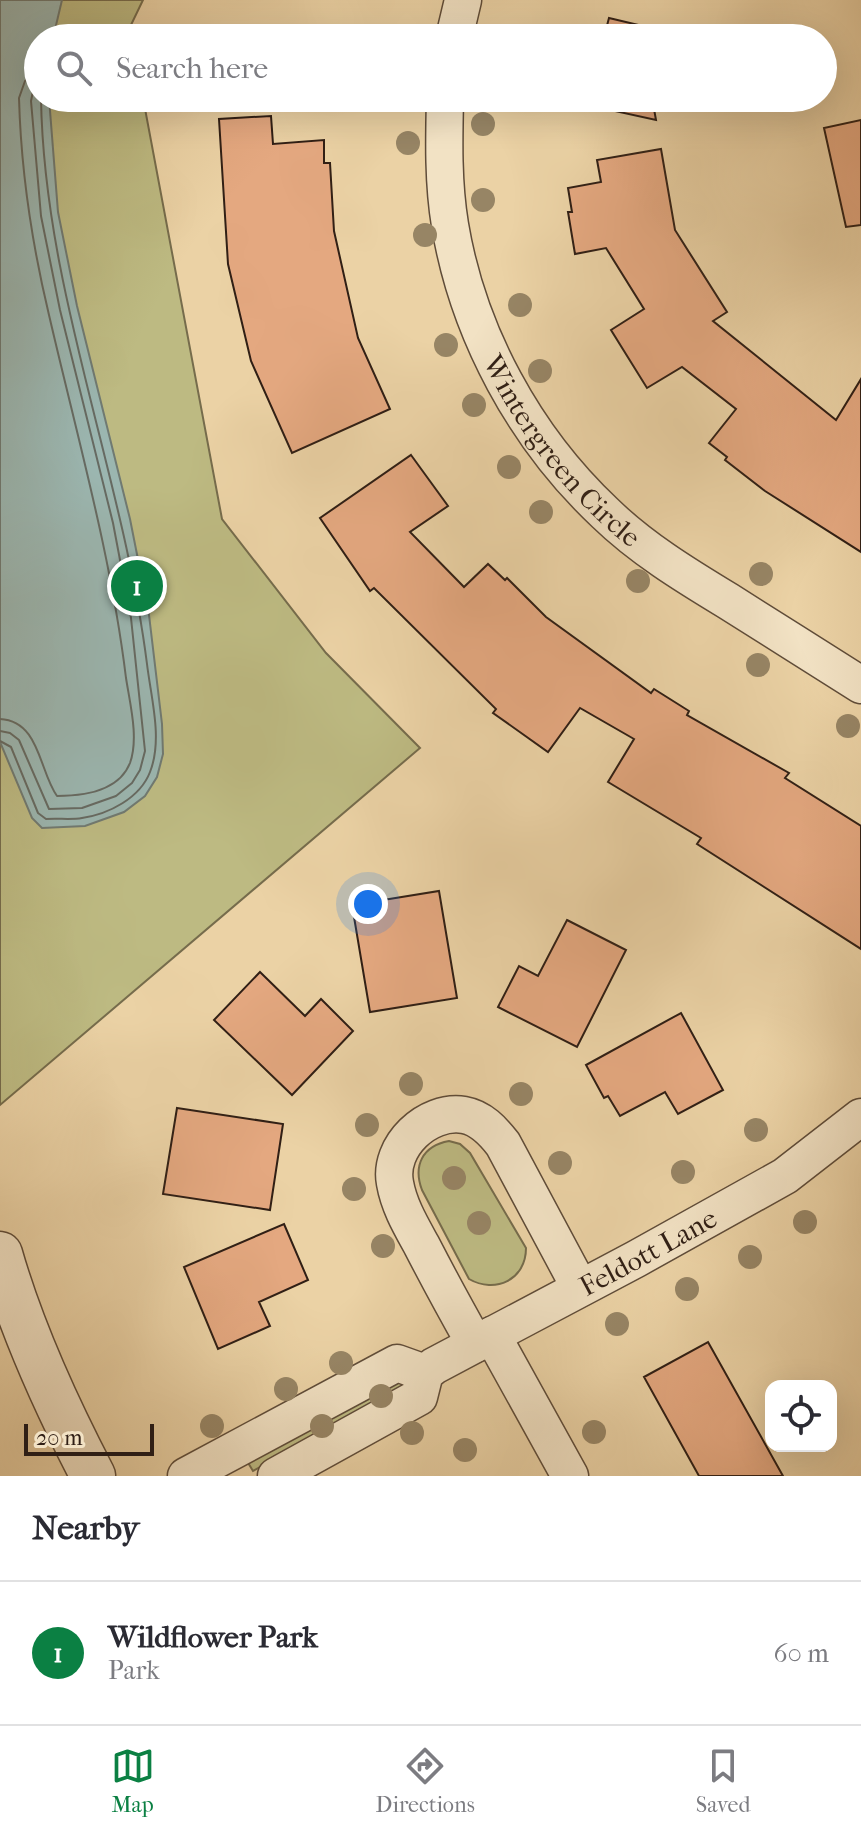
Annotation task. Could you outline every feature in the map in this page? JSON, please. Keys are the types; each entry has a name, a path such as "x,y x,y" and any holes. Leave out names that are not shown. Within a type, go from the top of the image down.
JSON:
{"street":[{"path":"457,24 463,0"},
{"name":"Wintergreen Circle","path":"445,112 446,187 458,262 480,330 498,371 533,429 577,485 632,536 672,567 861,685"},
{"path":"570,1476 402,1208 394,1182 395,1162 408,1137 425,1123 448,1115 465,1115 492,1129 580,1288"},
{"name":"Feldott Lane","path":"276,1476 419,1397 425,1373 785,1176 861,1117"},
{"path":"0,1254 9,1285 63,1419 93,1476"},
{"path":"186,1476 397,1363 425,1373"}],"shaded area":[{"path":"0,0 143,0 131,24 24,24 24,112 146,112 222,519 326,653 420,748 0,1105"},
{"path":"449,1141 460,1144 470,1153 526,1248 521,1268 507,1281 489,1285 469,1279 422,1190 419,1165 422,1158 432,1147"},
{"path":"406,1381 409,1386 253,1471 247,1461 381,1387"}],"water":[{"path":"0,0 62,0 56,24 24,24 24,112 50,112 58,212 77,306 130,519 149,615 163,754 157,777 145,796 124,812 85,826 42,828 32,818 0,742"}],"building":[{"path":"609,18 634,24 607,24"},
{"path":"619,112 655,112 656,120"},
{"path":"271,116 273,144 324,140 324,163 330,163 334,231 358,338 390,409 292,453 251,361 228,264 219,119"},
{"path":"861,120 861,225 846,227 824,128"},
{"path":"661,149 675,230 727,312 713,321 836,420 861,379 861,552 765,491 725,460 727,457 709,443 736,409 682,367 647,388 611,330 644,309 606,248 575,254 568,212 572,212 568,188 601,182 597,160"},
{"path":"411,455 448,506 410,532 464,587 488,564 505,580 507,578 546,617 651,693 654,689 689,711 687,715 789,773 785,778 861,826 861,949 697,844 701,838 608,782 634,739 580,708 548,752 493,713 496,709 374,588 370,591 320,518"},
{"path":"439,891 457,998 370,1012 352,905"},
{"path":"567,920 626,950 577,1047 498,1007 519,966 538,976"},
{"path":"260,972 305,1016 321,999 353,1031 292,1095 214,1020"},
{"path":"681,1013 723,1090 678,1114 665,1092 620,1116 608,1096 604,1098 586,1065"},
{"path":"177,1108 283,1124 270,1210 163,1194"},
{"path":"284,1224 308,1280 259,1302 270,1326 218,1349 184,1267"},
{"path":"708,1342 765,1444 765,1452 770,1452 783,1476 699,1476 644,1377"}],"place":[{"name":"Wildflower Park","path":"137,586"}]}
